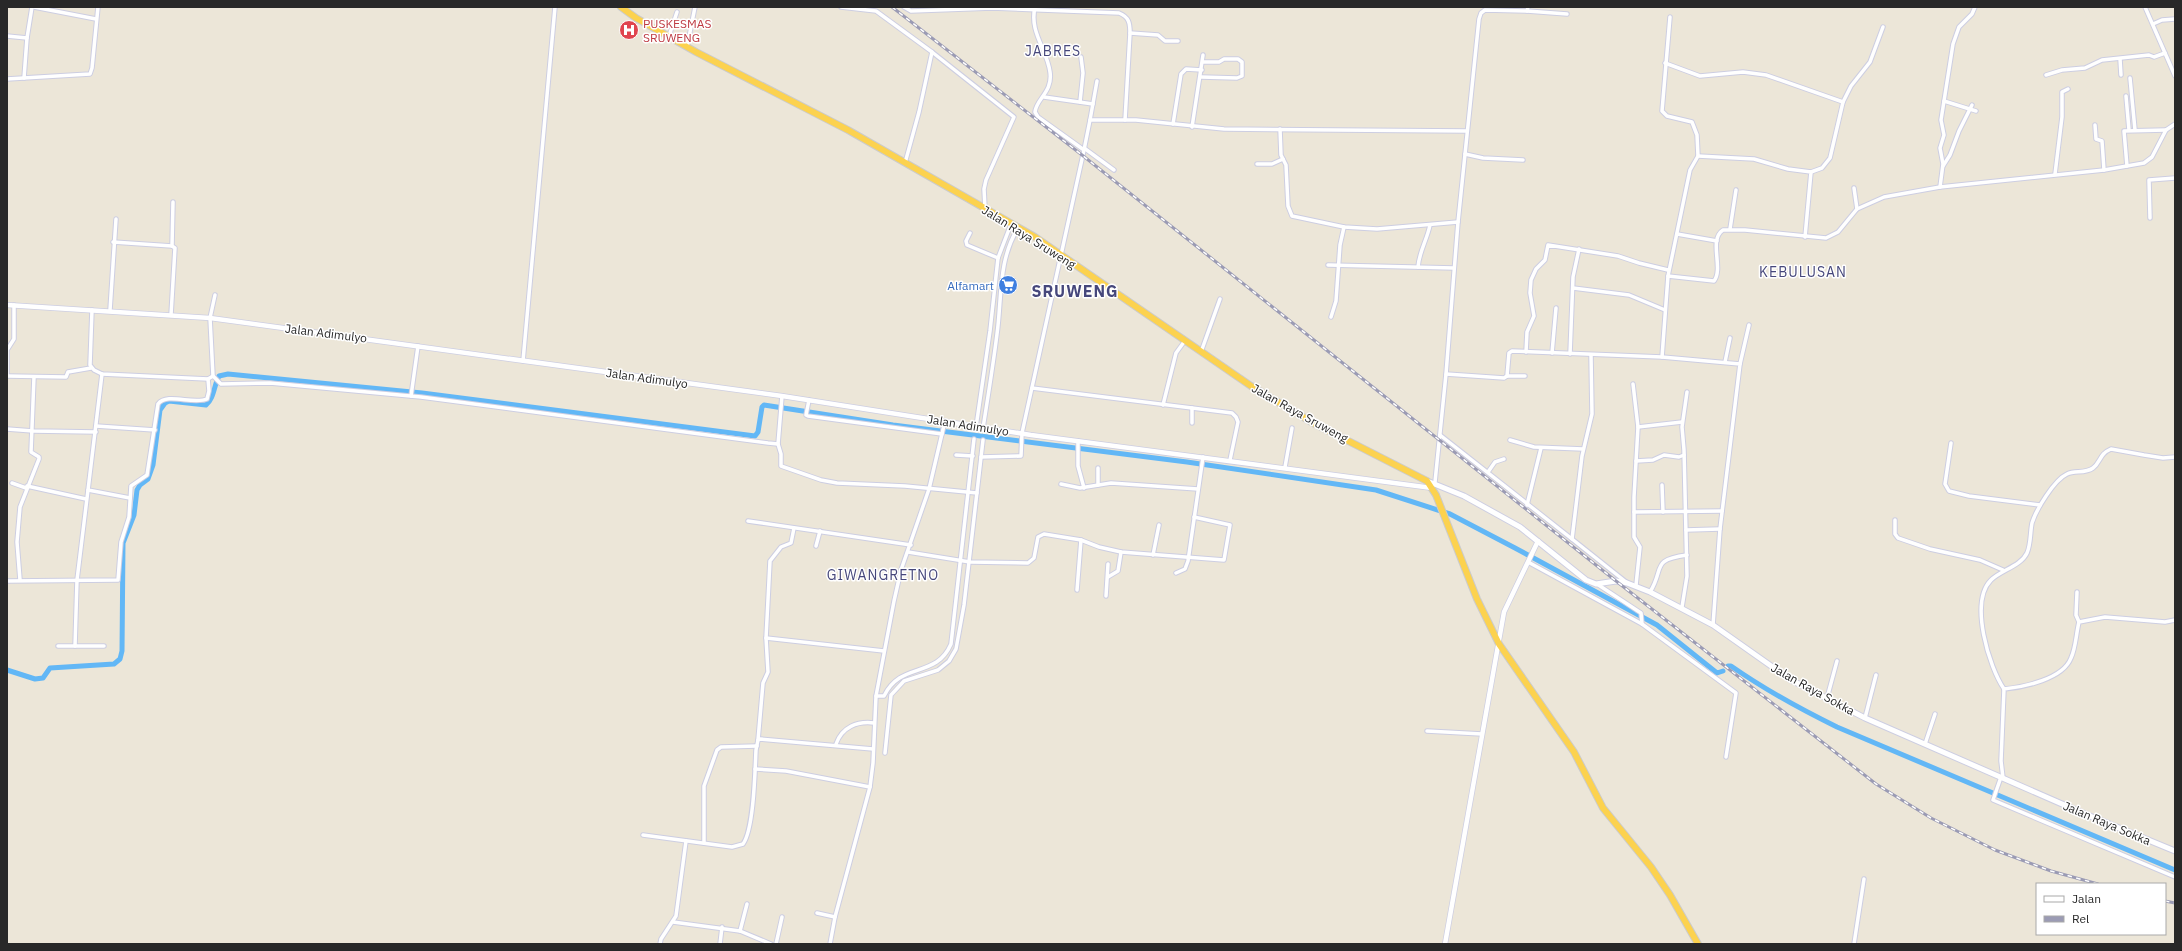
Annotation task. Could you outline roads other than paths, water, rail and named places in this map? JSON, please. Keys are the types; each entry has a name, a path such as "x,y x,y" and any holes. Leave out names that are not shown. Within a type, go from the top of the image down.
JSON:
{"highway":[{"name":"Jalan Raya Sruweng","path":"621,7 636,18 687,47 848,130 1018,228 1060,254 1184,342 1300,416 1428,481 1433,485"},
{"path":"1433,485 1477,598 1499,644 1574,752 1603,808 1651,867 1670,895 1698,944"}],"main road":[{"path":"1433,485 1491,510 1520,527 1576,573 1596,584"},
{"name":"Jalan Raya Sokka","path":"1596,584 1616,581 1636,585 1682,607 1713,625 1791,680 1865,718 2085,814 2175,851"}],"street":[{"path":"24,78 27,38 33,7 96,19"},
{"path":"7,79 90,74 92,68 98,7"},
{"path":"523,361 555,7"},
{"path":"687,47 695,7"},
{"path":"842,7 876,11 932,52 1014,116 985,185 985,209"},
{"path":"904,7 911,9 1021,8 1119,13 1127,17 1130,33 1125,120"},
{"path":"1940,187 1943,167 1940,148 1944,133 1941,121 1957,30 1975,7"},
{"path":"2145,7 2175,76"},
{"path":"1034,9 1033,25 1050,72 1049,84 1044,97 1036,108 1036,115 1114,170"},
{"path":"1433,485 1446,374 1467,131 1481,13 1488,10 1527,9 1567,14"},
{"path":"669,36 677,12"},
{"path":"1662,357 1664,310 1668,270 1690,170 1698,156 1697,135 1692,122 1667,116 1662,111 1670,17"},
{"path":"2152,24 2162,20 2175,19"},
{"path":"1698,156 1754,159 1788,169 1811,172 1826,165 1831,156 1843,102 1851,86 1870,62 1883,27"},
{"path":"1130,33 1158,35 1165,41 1178,41"},
{"path":"7,36 27,38"},
{"path":"905,163 919,112 932,52"},
{"path":"2046,75 2062,70 2084,68 2102,60 2147,55 2156,57 2165,53"},
{"path":"1192,127 1204,55"},
{"path":"1080,102 1084,73 1081,56"},
{"path":"1201,77 1237,78 1242,76 1242,62 1238,59 1224,59 1219,62 1203,62"},
{"path":"2120,59 2121,75"},
{"path":"1665,63 1700,76 1743,72 1766,74 1843,102"},
{"path":"1173,124 1181,74 1186,69 1202,70"},
{"path":"2130,78 2135,130"},
{"path":"981,457 1021,456 1021,435 1084,149 1097,81"},
{"path":"2055,174 2062,117 2062,92 2068,89"},
{"path":"2126,96 2129,130"},
{"path":"1044,97 1093,104"},
{"path":"1944,101 1971,107 1976,111"},
{"path":"1943,167 1950,155 1962,124 1971,107"},
{"path":"1090,120 1125,120 1224,129 1467,131"},
{"path":"1668,276 1714,281 1717,274 1717,241 1721,231 1730,229 1820,239 1833,236 1857,209 1884,197 1940,187 2104,170 2150,160 2166,130 2175,124"},
{"path":"2095,125 2096,139 2102,141 2104,170"},
{"path":"1280,129 1283,159 1286,165 1288,206 1292,216 1344,227 1377,229 1458,222"},
{"path":"2127,166 2124,133 2129,130 2166,130"},
{"path":"1465,154 1483,158 1523,160"},
{"path":"1257,164 1272,164 1283,159"},
{"path":"1805,237 1811,172"},
{"path":"2150,218 2150,180 2175,178"},
{"path":"1854,188 1857,209"},
{"path":"1730,229 1736,190"},
{"path":"171,315 175,248 172,246 173,202"},
{"path":"110,310 113,242 116,219"},
{"path":"976,427 990,331 998,258 1011,224"},
{"path":"1418,267 1419,255 1426,240 1430,225"},
{"path":"1330,317 1336,301 1338,264 1344,227"},
{"path":"983,428 998,332 1004,260 1009,244 1018,228"},
{"path":"970,233 966,241 967,245 998,258"},
{"path":"1677,234 1717,241"},
{"path":"113,242 172,246"},
{"path":"1526,352 1527,332 1534,316 1530,293 1531,280 1536,269 1545,260 1546,247 1550,244 1618,256 1639,264 1668,270"},
{"path":"1570,354 1573,288 1579,249"},
{"path":"1328,264 1454,268"},
{"path":"1573,288 1629,295 1664,310"},
{"path":"215,295 210,318 213,377 218,383 270,383 411,396 778,444"},
{"path":"1201,352 1220,299"},
{"name":"Jalan Adimulyo","path":"7,305 110,310 210,318 782,396 1078,443 1433,485"},
{"path":"14,305 14,338 7,350 7,376 66,377 68,372 91,368 102,374 208,379 213,377"},
{"path":"1552,353 1556,308"},
{"path":"91,368 92,309"},
{"path":"1713,625 1720,529 1740,364 1750,325"},
{"path":"990,331 998,332"},
{"path":"1725,362 1730,338"},
{"path":"1163,405 1176,353 1184,342"},
{"path":"411,396 418,347"},
{"path":"1507,376 1509,352 1662,357 1740,364"},
{"path":"1572,539 1583,449 1592,414 1591,355"},
{"path":"75,646 77,580 102,374"},
{"path":"1446,374 1491,378 1525,376"},
{"path":"20,580 17,556 20,507 39,460 39,457 31,452 34,377"},
{"path":"7,581 77,580 115,582 120,578 121,542 129,517 131,486 147,475 157,409 161,400 167,398 196,402 207,399 209,390 208,379"},
{"path":"1633,384 1638,427 1634,539 1640,547 1636,585"},
{"path":"1032,388 1228,413 1236,417 1236,433 1230,460"},
{"path":"1682,607 1686,586 1686,511 1682,422 1687,392"},
{"path":"782,396 778,444 781,454 781,466 821,480 978,493"},
{"path":"809,400 806,415 860,425 943,431"},
{"path":"1192,408 1192,423"},
{"path":"830,944 835,917 870,787 876,696 897,586 929,489 945,421"},
{"path":"1638,427 1682,422"},
{"path":"96,426 155,430"},
{"path":"1285,467 1292,428"},
{"path":"7,429 33,432 96,432"},
{"path":"1440,435 1627,583"},
{"path":"884,696 890,685 899,677 931,667 948,650 953,636 974,439"},
{"path":"885,753 889,698 904,681 933,673 946,664 954,654 960,634 970,562 978,493 982,440"},
{"path":"1510,440 1541,448 1583,449"},
{"path":"1078,443 1078,466 1084,488"},
{"path":"1951,443 1945,484 1949,491 1969,496 2040,505"},
{"path":"1527,505 1541,448"},
{"path":"2175,457 2144,455 2111,449 2104,453 2096,466 2091,469 2066,474 2040,505 2032,524 2027,554 2019,561 2003,570 1987,584 1984,589 1982,610 1984,639 1988,655 2004,689 2001,761 2002,777 1993,797 1995,800 2175,877"},
{"path":"956,455 973,456"},
{"path":"1636,461 1653,460 1664,455 1679,457 1684,455"},
{"path":"1176,573 1185,569 1189,558 1203,458"},
{"path":"1488,472 1496,462 1504,459"},
{"path":"1098,468 1098,485"},
{"path":"12,483 86,498"},
{"path":"1061,484 1084,488 1098,485 1116,484 1198,489"},
{"path":"1662,485 1663,512"},
{"path":"88,490 130,498"},
{"path":"1634,512 1722,511"},
{"path":"908,552 970,562 1030,563 1034,558 1038,537 1042,534 1081,540 1099,547 1121,552 1224,560 1231,526 1228,523 1194,517"},
{"path":"1895,520 1895,531 1898,538 1930,549 1980,560 2003,570"},
{"path":"748,521 911,545"},
{"path":"1153,555 1159,525"},
{"path":"643,835 732,847 740,846 745,841 751,813 763,683 768,672 766,638 770,561 781,547 791,543 794,528"},
{"path":"1686,530 1720,529"},
{"path":"816,546 820,532"},
{"path":"1077,590 1081,540"},
{"path":"1445,944 1482,734 1507,604 1538,541"},
{"path":"1108,577 1118,571 1121,552"},
{"path":"1650,592 1656,582 1657,570 1662,564 1670,557 1686,555"},
{"path":"1530,557 1643,622 1736,693 1726,757"},
{"path":"1106,596 1108,564"},
{"path":"1596,584 1642,615 1643,622"},
{"path":"2004,689 2032,684 2064,669 2068,664 2074,652 2079,622 2076,615 2077,592"},
{"path":"957,604 964,605"},
{"path":"2079,622 2105,617 2165,622 2175,620"},
{"path":"766,638 884,651"},
{"path":"58,646 104,646"},
{"path":"948,650 954,654"},
{"path":"1828,698 1837,661"},
{"path":"931,667 933,673"},
{"path":"1865,718 1876,675"},
{"path":"899,677 904,681"},
{"path":"876,696 884,696 889,698"},
{"path":"1925,744 1935,714"},
{"path":"836,744 841,734 856,723 874,723"},
{"path":"1427,731 1482,734"},
{"path":"758,740 767,738 873,749"},
{"path":"704,843 704,786 717,750 721,747 757,746"},
{"path":"755,769 786,771 870,787"},
{"path":"660,944 668,926 673,922 676,916 686,841"},
{"path":"1854,944 1864,879"},
{"path":"740,931 747,904"},
{"path":"817,913 835,917"},
{"path":"776,944 782,917"},
{"path":"673,922 722,927 740,931 771,944"},
{"path":"720,944 722,927"}],"waterway":[{"path":"7,670 35,679 43,678 50,668 114,664 120,659 122,651 123,543 134,515 137,490 140,485 148,479 153,465 160,410 165,403 169,401 206,405 211,399 219,376 228,374 422,393 755,436 758,432 762,407 764,405 893,425 1187,462 1376,490 1450,514 1657,625 1717,673 1723,671"},
{"path":"1728,666 1731,666 1783,699 1837,727 2175,870"}],"railway":[{"path":"892,7 1082,155 1616,581 1876,784 1931,818 1995,850 2051,871 2094,883"},
{"path":"2166,901 2175,903"}],"place":[{"name":"PUSKESMAS SRUWENG","path":"629,30"},
{"name":"Alfamart","path":"1008,285"}],"district":[{"name":"JABRES","path":"1053,51"},
{"name":"KEBULUSAN","path":"1803,272"},
{"name":"SRUWENG","path":"1075,291"},
{"name":"GIWANGRETNO","path":"883,575"}]}
